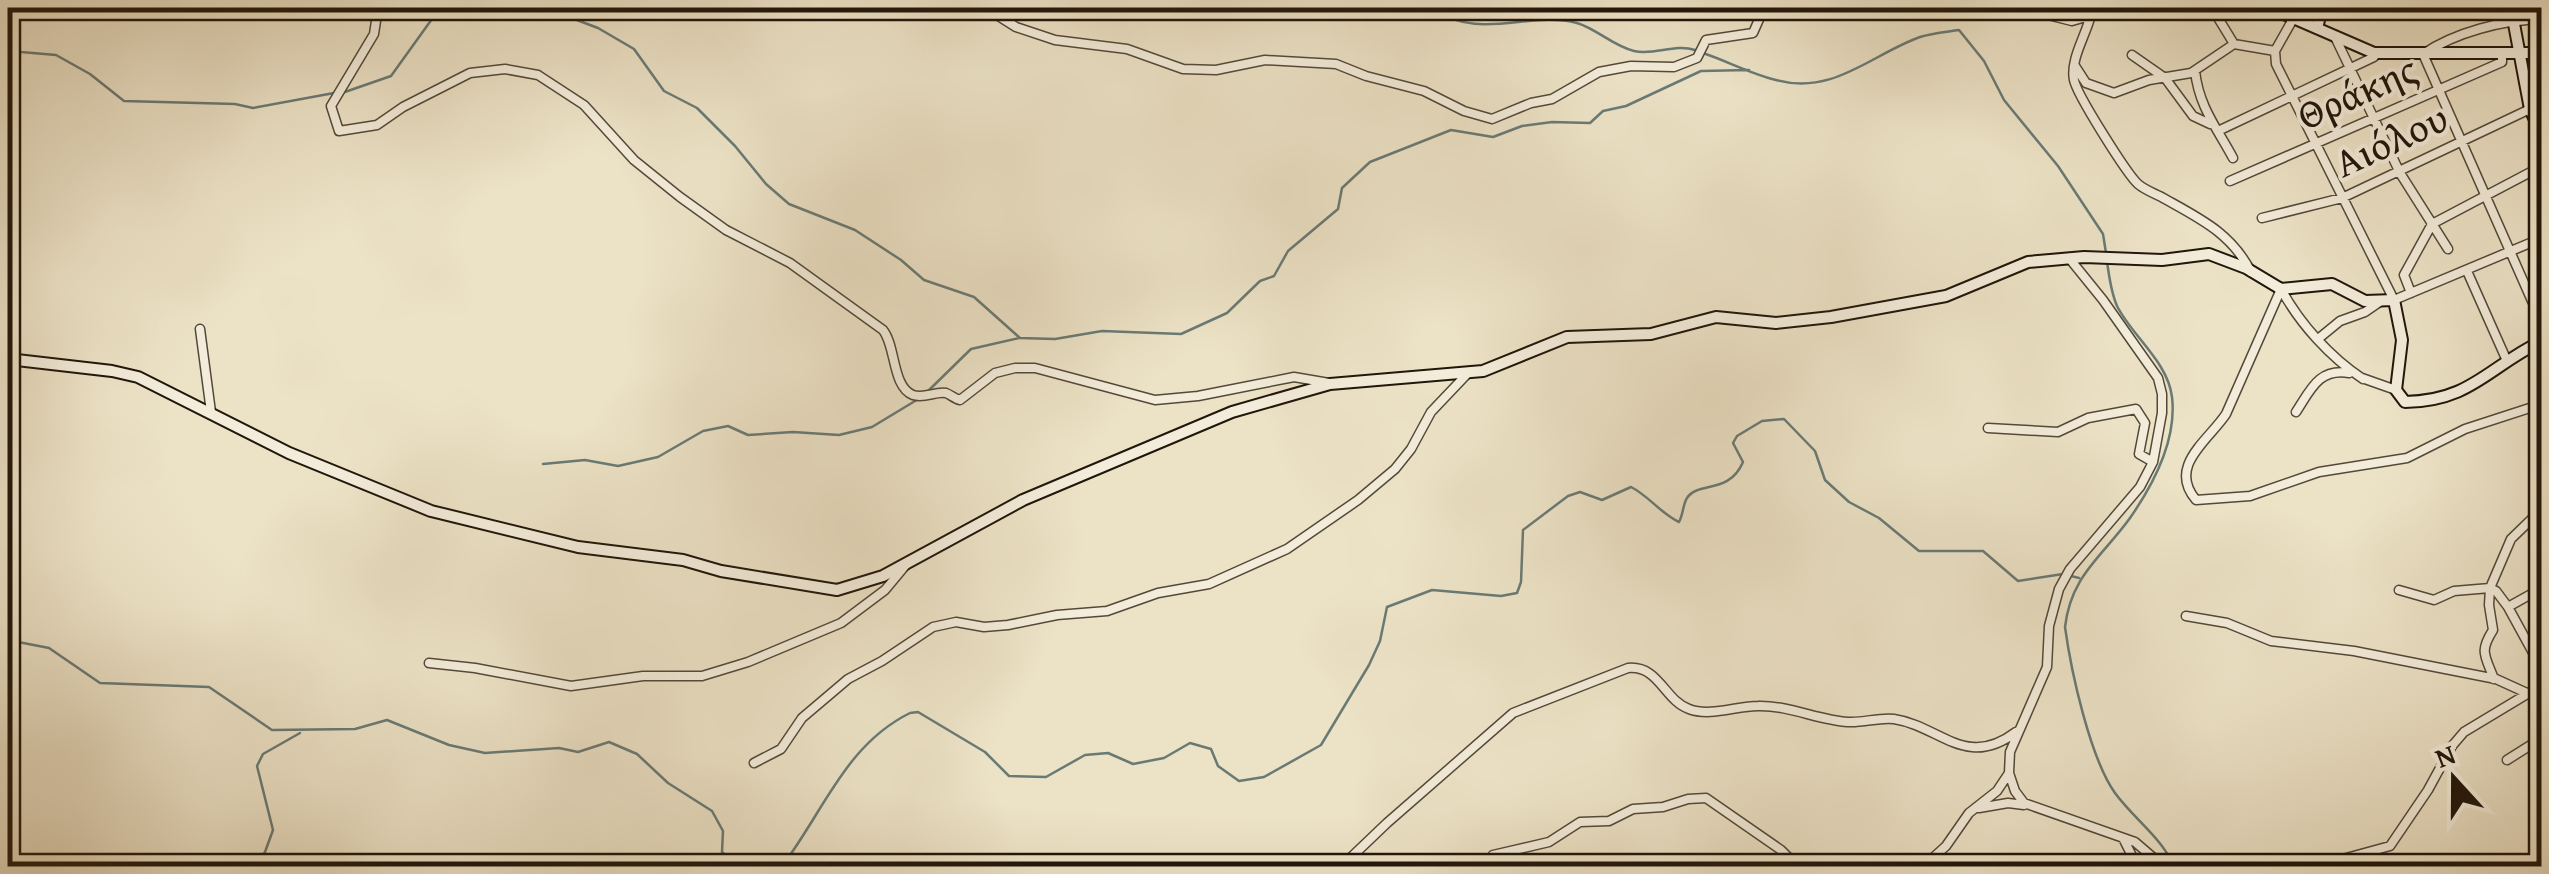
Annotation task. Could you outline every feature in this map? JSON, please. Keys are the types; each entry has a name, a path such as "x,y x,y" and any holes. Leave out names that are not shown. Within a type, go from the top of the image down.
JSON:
{"street":[{"path":"378,8 374,34 331,106 339,131 370,128 470,73 505,69 538,75 584,104 634,160 680,197 726,230 790,263 883,330 902,386 912,394 930,397 945,393 960,400 995,372 1024,368 1156,400 1294,377 1330,384"},
{"path":"976,8 1055,40 1127,49 1183,68 1216,70 1265,60 1336,64 1424,91 1492,118 1531,103 1552,100 1599,72 1632,66 1670,68 1693,60 1706,40 1752,32 1764,8"},
{"path":"2021,8 2059,19 2117,8"},
{"path":"2212,8 2234,44"},
{"path":"2273,8 2374,54 2542,53"},
{"path":"2317,28 2322,8"},
{"path":"2511,8 2519,54 2542,135"},
{"path":"2092,12 2075,66 2078,94 2138,184 2215,226 2234,244 2252,272"},
{"path":"2424,54 2449,39 2514,21 2542,18"},
{"path":"2293,19 2276,51 2275,61 2394,300 2402,334 2396,390"},
{"path":"2336,39 2400,173 2448,249"},
{"path":"2075,66 2086,83 2106,93 2195,72 2234,44 2276,51"},
{"path":"2218,131 2350,70 2374,54"},
{"path":"2424,54 2532,301 2539,302"},
{"name":"Θράκης","path":"2230,181 2502,62 2502,54"},
{"path":"2132,55 2165,78 2193,116 2218,131 2232,158"},
{"path":"2195,72 2197,92 2210,124"},
{"name":"Αιόλου","path":"2262,218 2342,198 2536,108"},
{"path":"2412,293 2404,275 2432,224 2542,166"},
{"path":"2281,289 2332,284 2365,301 2394,300 2542,238"},
{"path":"8,359 129,375 289,453 402,500 519,534 593,550 683,560 709,569 821,590 855,586 905,566 1022,500 1209,420 1330,384 1469,372 1506,364 1567,337 1650,334 1716,317 1776,322 1831,317 1946,296 2028,262 2084,257 2167,259 2209,254 2281,289 2339,363 2363,378"},
{"path":"2030,806 2017,795 2009,773 2010,752 2047,666 2050,617 2066,574 2134,496 2153,462 2162,413 2158,378 2069,258"},
{"path":"2467,271 2507,361"},
{"path":"2281,289 2226,414 2194,452 2187,486 2196,500 2250,496 2319,472 2407,458 2466,429 2542,404"},
{"path":"2318,339 2340,321 2381,302"},
{"path":"200,329 210,412"},
{"path":"2296,412 2314,386 2332,371 2396,390 2405,402 2455,395 2542,340"},
{"path":"754,763 781,749 802,718 848,679 933,627 956,622 1008,626 1057,615 1107,610 1158,593 1209,584 1268,559 1329,521 1382,481 1406,456 1438,403 1469,372"},
{"path":"1988,428 2058,432 2088,418 2136,409 2145,423 2138,451 2153,462"},
{"path":"2494,679 2483,647 2493,630 2490,588 2511,539 2542,509"},
{"path":"428,663 570,686 643,676 702,676 748,662 841,623 884,590 905,566"},
{"path":"2399,590 2436,600 2454,591 2490,588 2508,606 2542,669"},
{"path":"2508,606 2542,588"},
{"path":"2186,616 2227,623 2271,641 2354,651 2494,679 2529,694"},
{"path":"1342,866 1513,714 1628,668 1643,668 1680,704 1695,710 1756,706 1846,722 1893,719 1960,747 1999,741 2016,732"},
{"path":"2317,866 2387,848 2410,818 2456,741 2469,728 2542,685"},
{"path":"2507,760 2542,738"},
{"path":"1835,866 1892,859 1925,864 1946,846 1974,809 1997,791 2009,773"},
{"path":"1493,855 1549,842 1580,822 1610,821 1633,809 1663,807 1698,798 1716,802 1797,866"},
{"path":"1974,809 2012,803 2030,806 2139,844 2162,866"},
{"path":"2122,838 2137,866"}],"waterway":[{"path":"342,93 391,76 437,12 445,8"},
{"path":"545,8 598,28 634,49 664,91 697,108 789,204 855,230 924,280 974,297 1020,338 1055,339 1102,331 1181,334 1227,313 1260,281 1274,276 1288,251 1338,209 1342,188 1370,162 1451,130 1493,137 1522,126 1590,123 1603,111 1626,106 1701,71 1749,70"},
{"path":"1431,8 1468,23 1577,23 1634,51 1695,50"},
{"path":"1703,53 1776,80 1816,82 1851,71 1920,37 1959,30 1984,61 2004,100 2058,166 2103,234 2106,253"},
{"path":"8,46 21,52 56,55 90,74 124,101 235,104 253,108 334,93"},
{"path":"2107,261 2117,306 2164,372 2173,413 2162,461 2147,491 2081,580 2065,627 2083,713 2106,778 2174,866"},
{"path":"926,393 971,349 1019,338"},
{"path":"543,464 585,460 618,466 658,457 703,431 728,426 748,435 839,435 872,427 920,398"},
{"path":"782,866 852,761 868,743 910,713 918,712 985,752 1009,776 1046,777 1085,755 1108,753 1133,764 1164,758 1190,743 1211,749 1218,766 1239,781 1264,777 1321,745 1369,665 1380,641 1387,607 1432,590 1501,596 1517,593 1523,530 1568,496 1580,492 1602,500 1631,487 1679,522 1692,493 1722,483 1737,472 1743,462 1733,443 1737,436 1762,421 1784,419 1815,451 1825,480 1849,502 1879,518 1919,551 1983,551 2018,581 2063,574"},
{"path":"2071,576 2079,578"},
{"path":"8,640 49,648 100,683 209,687 272,730 355,729 387,720 449,745 485,753 559,748 578,752 609,742 637,754 668,783 712,811 723,831 722,852 737,866"},
{"path":"254,866 265,852 273,830 257,766 263,754 300,733"}]}
